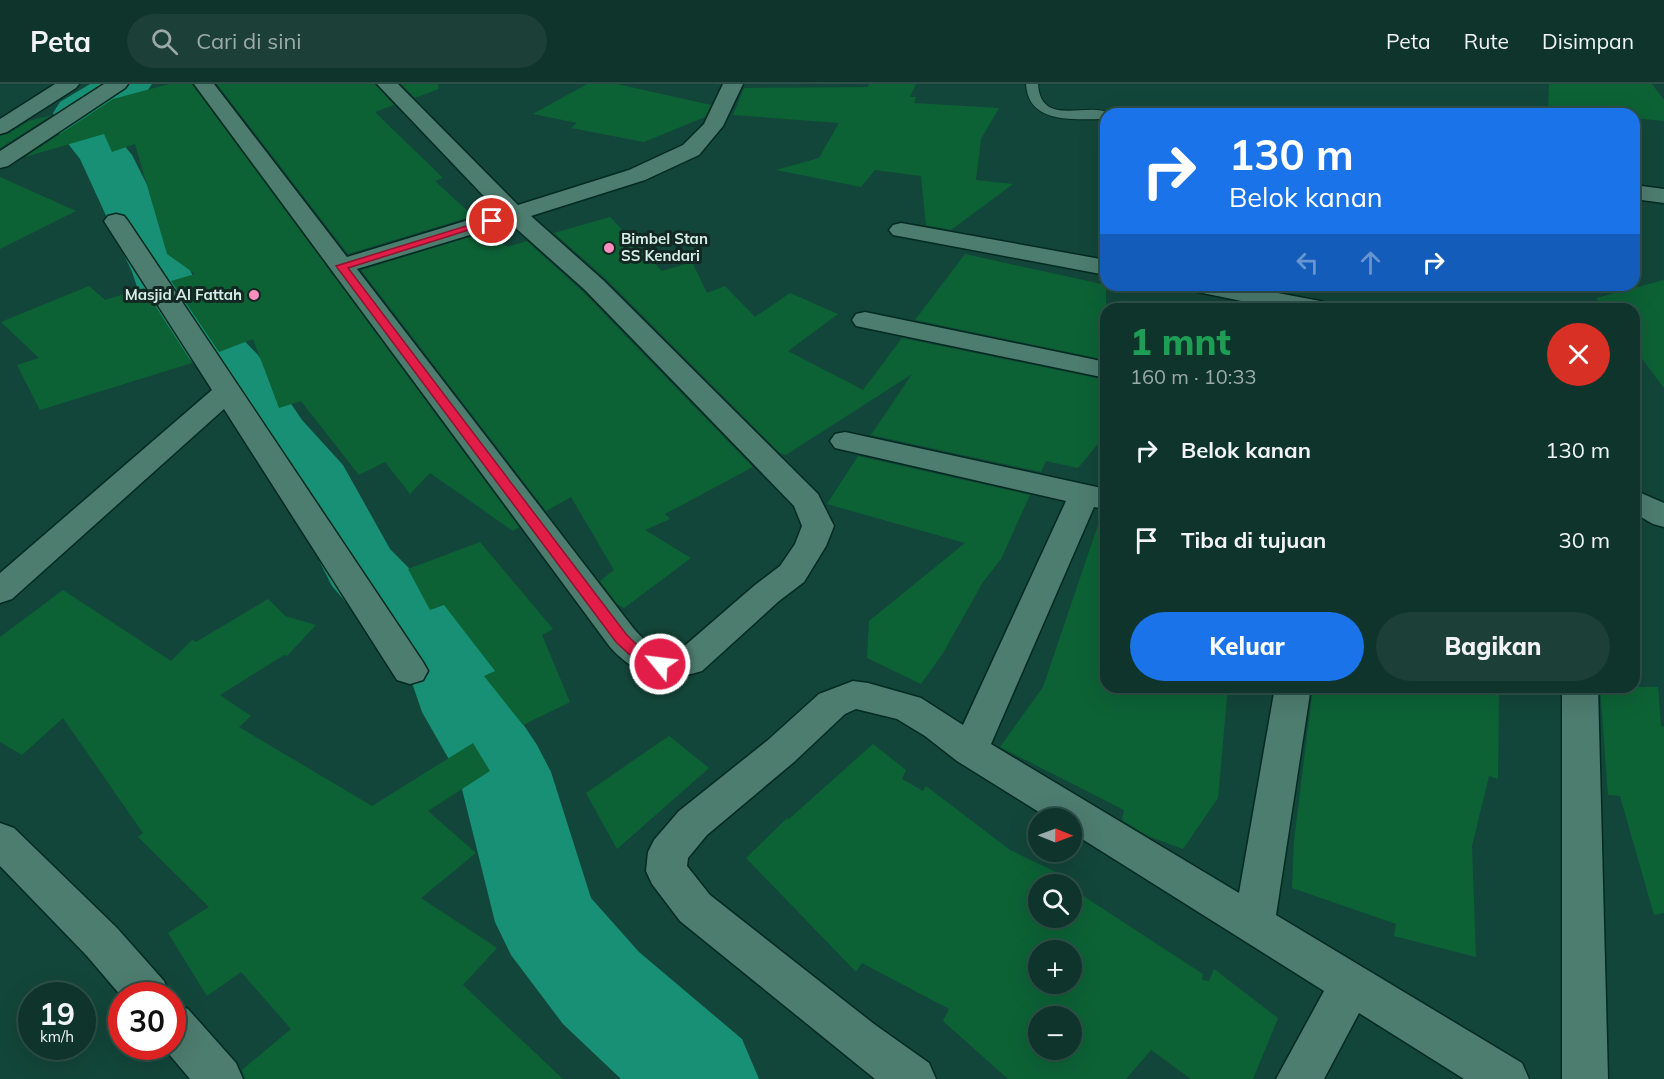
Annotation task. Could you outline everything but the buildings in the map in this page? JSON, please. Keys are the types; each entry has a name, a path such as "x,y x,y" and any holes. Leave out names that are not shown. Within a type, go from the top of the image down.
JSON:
{"street":[{"path":"0,128 69,84"},
{"path":"0,161 118,84"},
{"path":"204,84 621,638 638,655 660,664 690,662 766,593 792,574 810,546 818,526 807,501 594,285 514,214 387,84"},
{"path":"342,266 637,175 691,150 713,126 733,84"},
{"path":"1640,193 1664,196"},
{"path":"116,221 410,672"},
{"path":"901,230 1100,267"},
{"path":"1228,291 1289,303"},
{"path":"865,320 1100,369"},
{"path":"0,591 227,392"},
{"path":"845,441 1095,498 970,750"},
{"path":"1640,503 1664,517"},
{"path":"1254,925 1292,693"},
{"path":"1580,693 1585,1079"},
{"path":"912,1079 858,1039 695,908 666,871 668,852 693,824 781,751 832,704 853,696 868,697 908,708 938,726 970,750 1506,1079"},
{"path":"0,840 102,942 136,982"},
{"path":"1299,1079 1352,983"},
{"path":"186,1040 220,1079"}],"lane":[{"path":"1032,84 1031,93 1035,104 1048,111 1072,115 1100,115"}],"waterway":[{"path":"128,84 78,113 85,132 105,155 162,272 176,307 234,369 277,436 317,482 360,566 449,663 467,712 504,772 547,922 601,988 702,1079"}],"place":[{"name":"Bimbel Stan SS Kendari","path":"609,248"},
{"name":"Masjid Al Fattah","path":"254,295"}],"route":[{"path":"492,221 342,266 621,638 638,655 660,664"}]}
